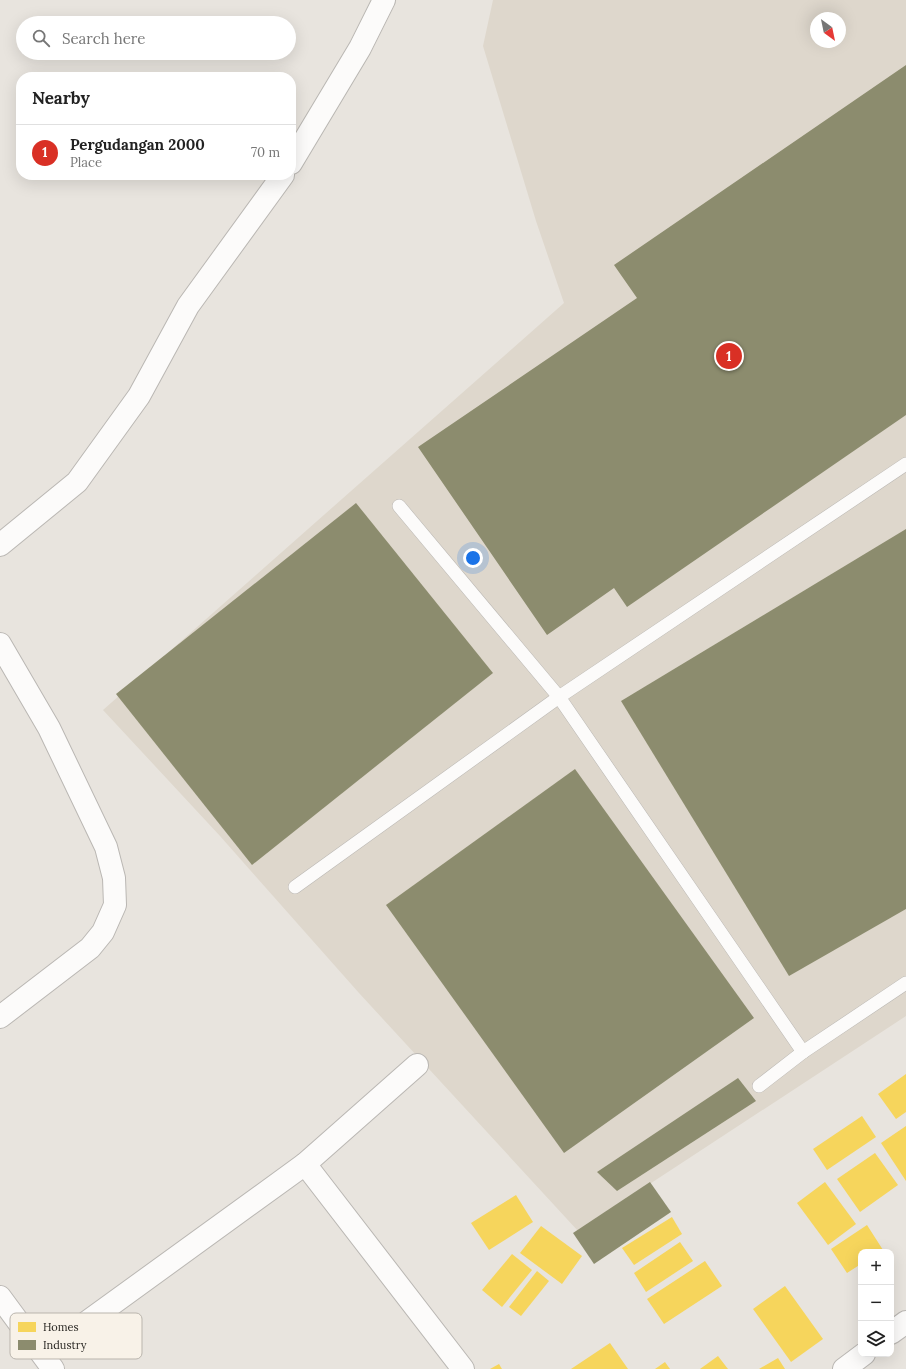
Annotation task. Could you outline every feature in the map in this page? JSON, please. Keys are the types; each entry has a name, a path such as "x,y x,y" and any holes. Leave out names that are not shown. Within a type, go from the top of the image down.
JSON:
{"street":[{"path":"296,155 360,48 384,0"},
{"path":"0,545 77,482 139,396 188,306 279,180"},
{"path":"0,644 49,728 106,847 114,878 115,905 103,932 90,948 0,1017"},
{"path":"112,1313 305,1164 417,1065"},
{"path":"305,1164 463,1369"},
{"path":"0,1297 12,1313"},
{"path":"894,1331 906,1322"},
{"path":"844,1369 860,1357"}],"lane":[{"path":"295,887 559,697 906,464"},
{"path":"399,506 559,697 803,1052"},
{"path":"759,1086 803,1052 906,983"}],"shaded area":[{"path":"493,0 906,0 906,1016 578,1231 359,993 220,836 103,710 564,303 536,221 483,46"}],"building: Homes":[{"path":"906,1074 906,1112 896,1119 878,1094"},
{"path":"862,1116 876,1137 827,1170 813,1149"},
{"path":"906,1126 906,1181 881,1143"},
{"path":"875,1153 898,1185 860,1212 837,1179"},
{"path":"825,1182 856,1224 828,1245 797,1203"},
{"path":"516,1195 533,1222 489,1250 471,1223"},
{"path":"672,1217 682,1234 634,1265 622,1248"},
{"path":"867,1225 882,1249 858,1249 858,1266 847,1273 831,1249"},
{"path":"541,1226 582,1256 562,1284 520,1253"},
{"path":"680,1242 693,1261 646,1292 634,1273"},
{"path":"512,1254 532,1270 502,1307 482,1290"},
{"path":"705,1261 722,1286 664,1324 647,1299"},
{"path":"537,1271 549,1281 521,1316 509,1307"},
{"path":"785,1286 823,1339 791,1362 753,1309"},
{"path":"610,1343 628,1369 571,1369"},
{"path":"718,1356 728,1369 700,1369"},
{"path":"778,1358 785,1369 759,1369"},
{"path":"665,1362 670,1369 655,1369"},
{"path":"499,1364 502,1369 490,1369"}],"building: Industry":[{"path":"906,65 906,415 627,607 614,588 547,635 418,447 637,298 614,265"},
{"path":"356,503 493,673 252,865 116,694"},
{"path":"906,529 906,909 789,976 621,701"},
{"path":"575,769 754,1018 564,1153 386,905"},
{"path":"738,1078 756,1101 617,1191 597,1172"},
{"path":"650,1182 671,1212 594,1264 573,1233"}],"place":[{"name":"Pergudangan 2000","path":"729,356"}]}
